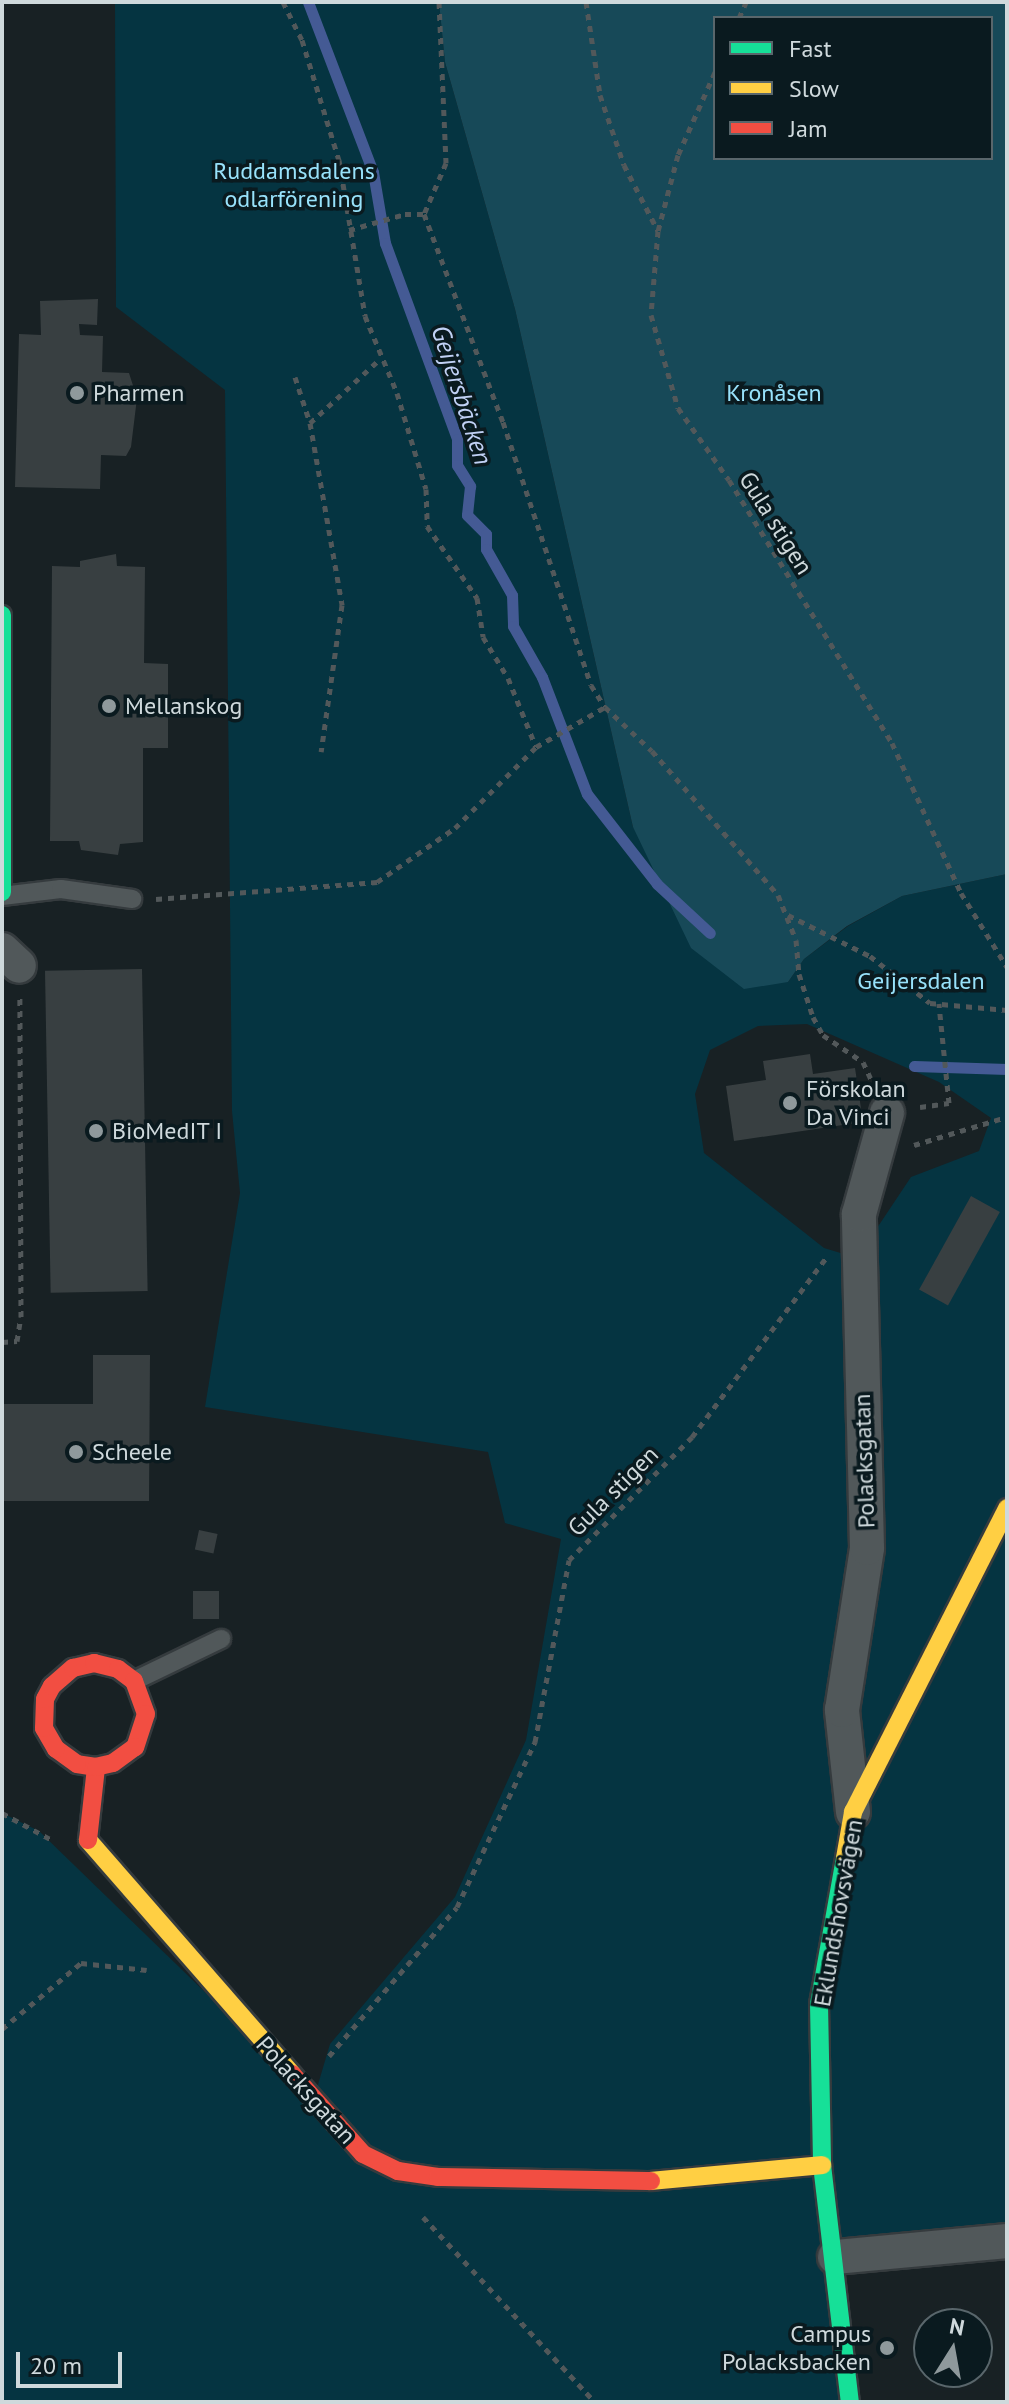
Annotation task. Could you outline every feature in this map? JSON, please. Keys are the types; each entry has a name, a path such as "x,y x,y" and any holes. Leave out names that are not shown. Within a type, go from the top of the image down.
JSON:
{"street":[{"path":"2,615 6,621 2,894"},
{"name":"Polacksgatan","path":"853,1812 842,1710 867,1548 859,1214 887,1113"},
{"name":"Eklundshovsvägen","path":"850,2402 822,2165 819,2004 853,1812 1007,1508"},
{"path":"94,1663 118,1669 134,1681 146,1714 143,1732 135,1747 113,1763 96,1767 77,1764 56,1749 44,1728 45,1699 59,1677 94,1663"},
{"name":"Polacksgatan","path":"96,1767 88,1844 363,2154 398,2171 438,2177 646,2181 822,2165"},
{"path":"835,2257 1007,2241"}],"lane":[{"path":"2,894 61,889 132,899"},
{"path":"134,1681 171,1668 221,1639"}],"path":[{"path":"283,2 302,40 339,160 365,316 380,359 397,393 426,489 427,526 477,598 483,637 508,678 536,747"},
{"path":"439,2 446,163 424,214 550,556 591,685 605,707 652,751 778,895 788,915 813,1017 823,1035 863,1062 887,1113"},
{"path":"586,2 600,95 624,165 658,231"},
{"name":"Gula stigen","path":"713,76 678,155 658,231 651,315 678,408 729,480 892,743 961,893 1007,967"},
{"path":"349,230 405,214 424,214"},
{"path":"310,423 380,359"},
{"path":"295,377 310,423 342,605 321,752"},
{"path":"132,899 377,882 455,828 536,747 590,712 605,707"},
{"path":"788,915 870,956 930,1003 1007,1010"},
{"path":"2,1342 17,1341 21,1317 10,958"},
{"path":"939,1004 947,1092"},
{"path":"901,1149 1007,1117"},
{"name":"Gula stigen","path":"298,2081 338,2048 457,1907 535,1742 569,1560 692,1437 859,1214"},
{"path":"2,2029 81,1963 160,1971"},
{"path":"415,2214 429,2220 595,2402"}],"green space":[{"path":"115,2 439,2 445,62 515,309 633,827 788,982 804,959 848,926 902,896 1007,874 1007,2259 918,2264 836,2257 850,2402 2,2402 2,1813 39,1831 314,2098 330,2044 455,1897 526,1740 561,1539 505,1523 488,1452 205,1407 240,1193 232,1111 225,390 116,307","holes":["807,1024 939,1082 991,1118 979,1151 911,1177 857,1258 824,1248 704,1153 695,1094 710,1050 758,1026"]},
{"name":"Kronåsen","path":"439,2 1007,2 1007,874 902,896 847,926 804,959 788,982 744,989 691,948 633,827 515,309 445,62"}],"building":[{"name":"Pharmen","path":"98,299 97,325 79,324 80,335 103,336 102,372 129,373 137,398 131,447 126,456 101,455 100,489 15,487 19,334 41,335 40,301"},
{"name":"Mellanskog","path":"116,554 117,566 145,567 144,663 168,664 168,748 143,748 143,842 120,844 118,855 81,850 79,841 50,841 52,566 80,567 80,561"},
{"name":"BioMedIT I","path":"142,969 148,1291 51,1293 45,971"},
{"path":"810,1054 813,1074 855,1068 863,1122 734,1141 726,1086 766,1080 763,1061"},
{"path":"971,1196 1000,1212 948,1306 919,1290"},
{"name":"Scheele","path":"93,1355 150,1355 149,1501 2,1501 2,1404 93,1404"},
{"path":"199,1530 218,1534 213,1554 195,1550"},
{"path":"193,1591 219,1591 219,1619 193,1619"}],"waterway":[{"name":"Geijersbäcken","path":"308,2 373,172 385,243 457,439 457,465 470,486 467,515 486,534 486,549 512,595 513,626 542,677 587,794 657,884 710,933"},
{"name":"Geijersbäcken","path":"914,1066 1007,1069"}],"traffic: fast":[{"path":"2,615 2,892"},
{"path":"845,1858 819,2004 822,2165 850,2402"}],"traffic: slow":[{"path":"845,1858 853,1812 1007,1508"},
{"path":"88,1840 292,2074"},
{"path":"651,2181 822,2165"}],"traffic: jam":[{"path":"88,1840 96,1767 77,1764 56,1749 44,1728 45,1699 52,1686 73,1668 94,1663 118,1669 134,1681 146,1714 135,1747 113,1763 96,1767"},
{"path":"292,2074 363,2154 398,2171 438,2177 651,2181"}],"place":[{"name":"Pharmen","path":"77,393"},
{"name":"Mellanskog","path":"109,706"},
{"name":"Förskolan Da Vinci","path":"790,1103"},
{"name":"BioMedIT I","path":"96,1131"},
{"name":"Scheele","path":"76,1452"},
{"name":"Campus Polacksbacken","path":"887,2348"}],"park label":[{"name":"Ruddamsdalens odlarförening","path":"294,185"},
{"name":"Geijersdalen","path":"921,981"}]}
